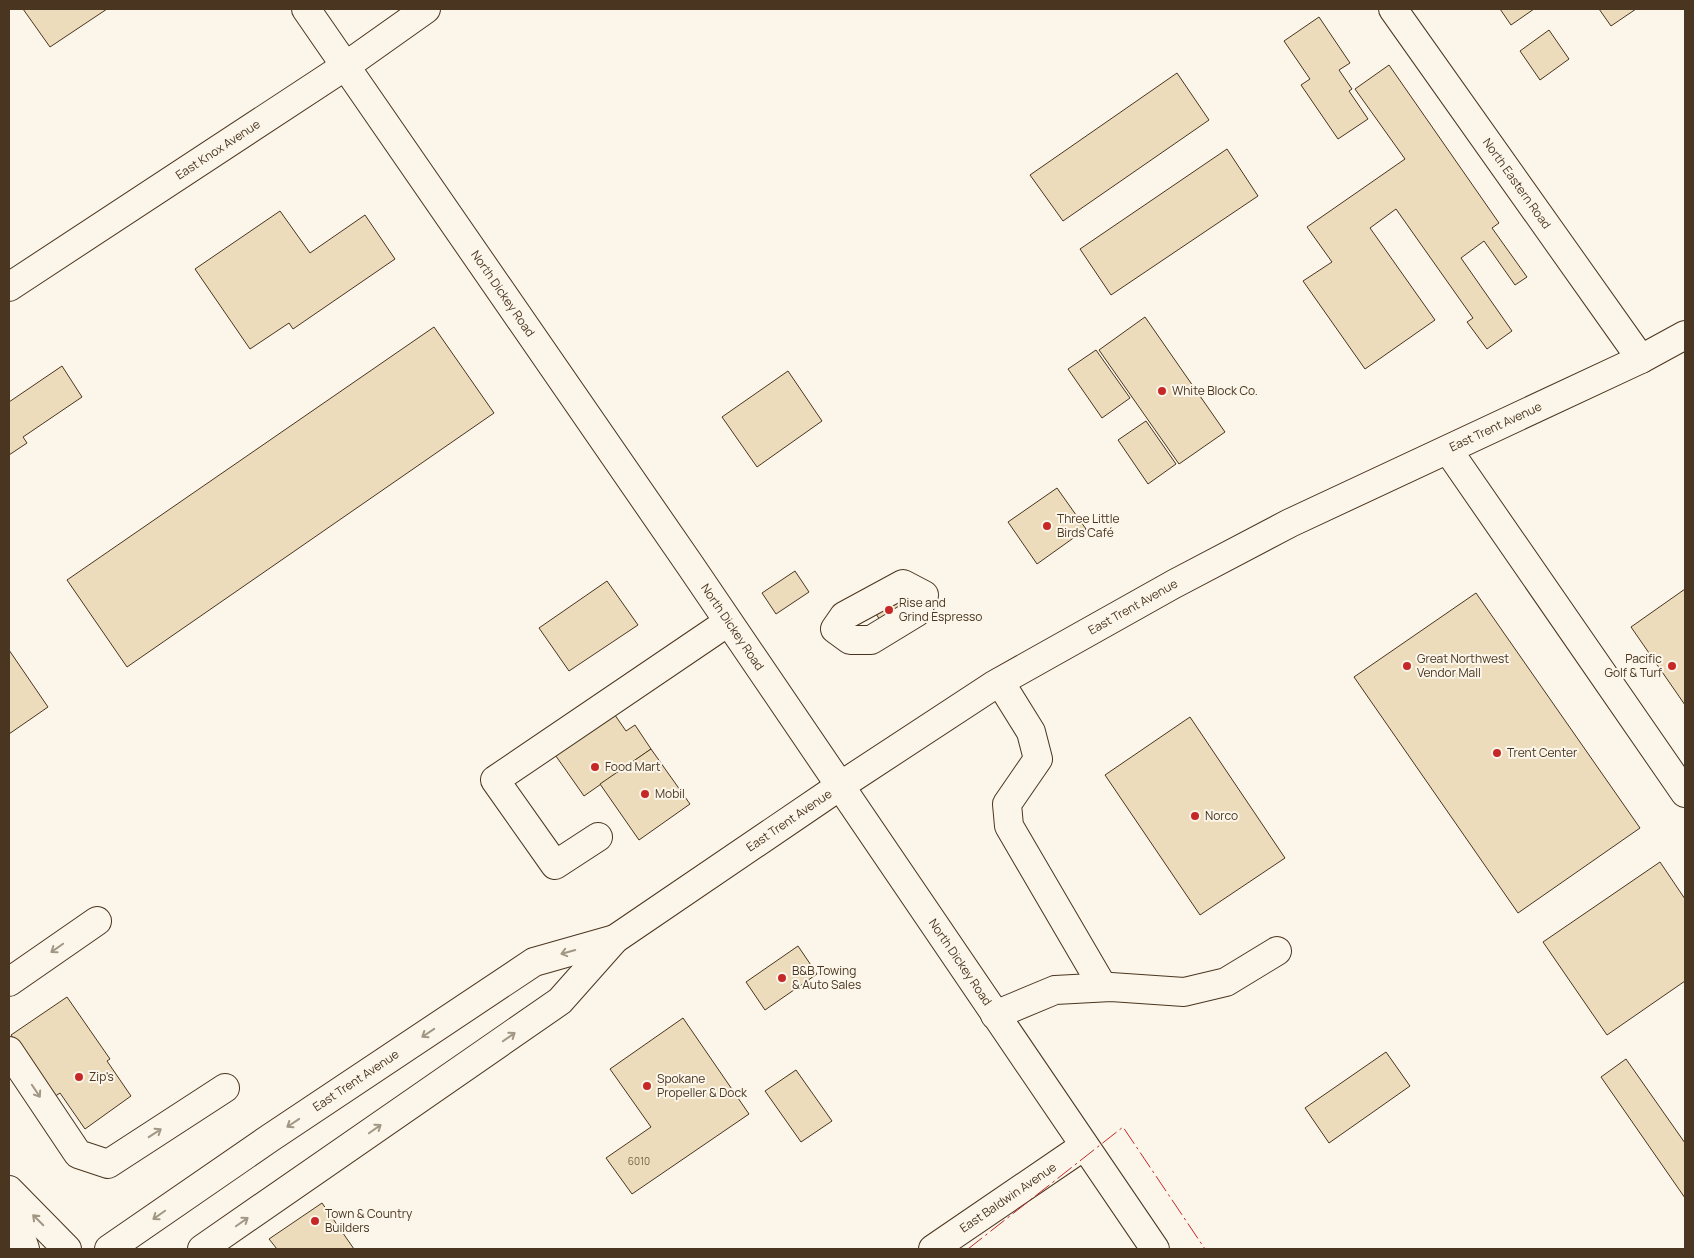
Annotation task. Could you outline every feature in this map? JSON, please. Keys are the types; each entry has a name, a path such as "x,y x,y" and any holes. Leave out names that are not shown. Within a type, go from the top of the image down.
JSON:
{"main road":[{"name":"North Dickey Road","path":"306,9 690,565 1155,1249"},
{"name":"East Knox Avenue","path":"9,287 346,65 426,9"},
{"name":"North Eastern Road","path":"1394,9 1641,359"},
{"name":"East Trent Avenue","path":"202,1249 560,1001 615,939 840,786 1000,682 1174,584 1290,523 1641,359 1685,335"},
{"path":"1448,450 1685,793"},
{"path":"598,837 555,865 495,780 728,622"},
{"path":"1000,682 1031,732 1038,759 1007,804 1009,826 1103,987"},
{"path":"9,982 97,921"},
{"name":"East Trent Avenue","path":"109,1249 534,962 615,939"},
{"path":"995,1015 1054,990 1103,987 1184,992 1226,982 1277,951"},
{"path":"9,1051 78,1154 108,1164 225,1088"},
{"name":"East Baldwin Avenue","path":"933,1249 1084,1146"},
{"path":"9,1190 68,1249"},
{"path":"9,1201 25,1249"}],"building":[{"path":"23,9 107,9 50,47"},
{"path":"1500,9 1534,9 1511,25"},
{"path":"1599,9 1636,9 1611,26"},
{"path":"1319,17 1350,63 1339,70 1352,89 1349,91 1368,119 1338,139 1301,85 1310,79 1284,41"},
{"path":"1549,30 1569,59 1540,80 1520,51"},
{"path":"1389,65 1499,223 1492,228 1527,277 1515,285 1484,241 1461,258 1512,331 1487,349 1467,322 1473,318 1396,209 1370,228 1435,320 1365,369 1303,281 1332,262 1307,227 1405,159 1355,89"},
{"path":"1177,73 1209,120 1063,221 1030,175"},
{"path":"1227,149 1258,196 1111,295 1080,249"},
{"path":"280,211 310,253 365,215 395,259 293,329 289,323 250,349 195,269"},
{"name":"White Block Co.","path":"1145,317 1225,432 1179,464 1099,350"},
{"path":"434,327 494,413 127,667 67,580"},
{"path":"1096,350 1130,398 1102,418 1068,369"},
{"path":"62,366 82,397 23,437 27,443 9,455 9,402"},
{"path":"788,371 822,421 757,467 722,417"},
{"path":"1146,421 1176,464 1148,484 1118,440"},
{"name":"Three Little Birds Café","path":"1057,488 1086,529 1037,564 1008,522"},
{"path":"795,571 809,592 776,614 762,593"},
{"path":"607,581 638,625 569,671 539,628"},
{"name":"Pacific Golf & Turf","path":"1685,589 1685,705 1631,627"},
{"name":"Trent Center","path":"1476,593 1640,828 1518,913 1354,677"},
{"name":"Rise and Grind Espresso","path":"895,595 905,611 883,625 873,609"},
{"path":"9,650 48,707 9,734"},
{"name":"Food Mart","path":"610,708 626,731 635,725 651,749 584,796 551,749"},
{"name":"Norco","path":"1190,717 1285,858 1200,915 1105,775"},
{"name":"Mobil","path":"651,749 690,804 639,840 600,784"},
{"path":"1660,862 1685,899 1685,981 1607,1035 1543,942"},
{"name":"B&B Towing & Auto Sales","path":"798,946 817,974 765,1010 746,982"},
{"name":"Zip's","path":"67,997 110,1059 107,1061 131,1096 85,1129 60,1093 54,1097 11,1035"},
{"path":"683,1018 749,1114 632,1194 606,1158 651,1127 610,1069"},
{"path":"1386,1052 1410,1086 1329,1143 1305,1108"},
{"path":"1626,1059 1685,1143 1685,1198 1601,1077"},
{"path":"796,1070 832,1121 801,1142 765,1091"},
{"name":"Town & Country Builders","path":"322,1203 354,1249 277,1249 269,1239"}],"power":[{"path":"968,1249 1123,1127 1205,1249"}],"place":[{"name":"White Block Co.","path":"1162,391"},
{"name":"Three Little Birds Café","path":"1047,526"},
{"name":"Rise and Grind Espresso","path":"889,610"},
{"name":"Great Northwest Vendor Mall","path":"1407,666"},
{"name":"Pacific Golf & Turf","path":"1672,666"},
{"name":"Trent Center","path":"1497,753"},
{"name":"Food Mart","path":"595,767"},
{"name":"Mobil","path":"645,794"},
{"name":"Norco","path":"1195,816"},
{"name":"B&B Towing & Auto Sales","path":"782,978"},
{"name":"Zip's","path":"79,1077"},
{"name":"Spokane Propeller & Dock","path":"647,1086"},
{"name":"Town & Country Builders","path":"315,1221"}]}
